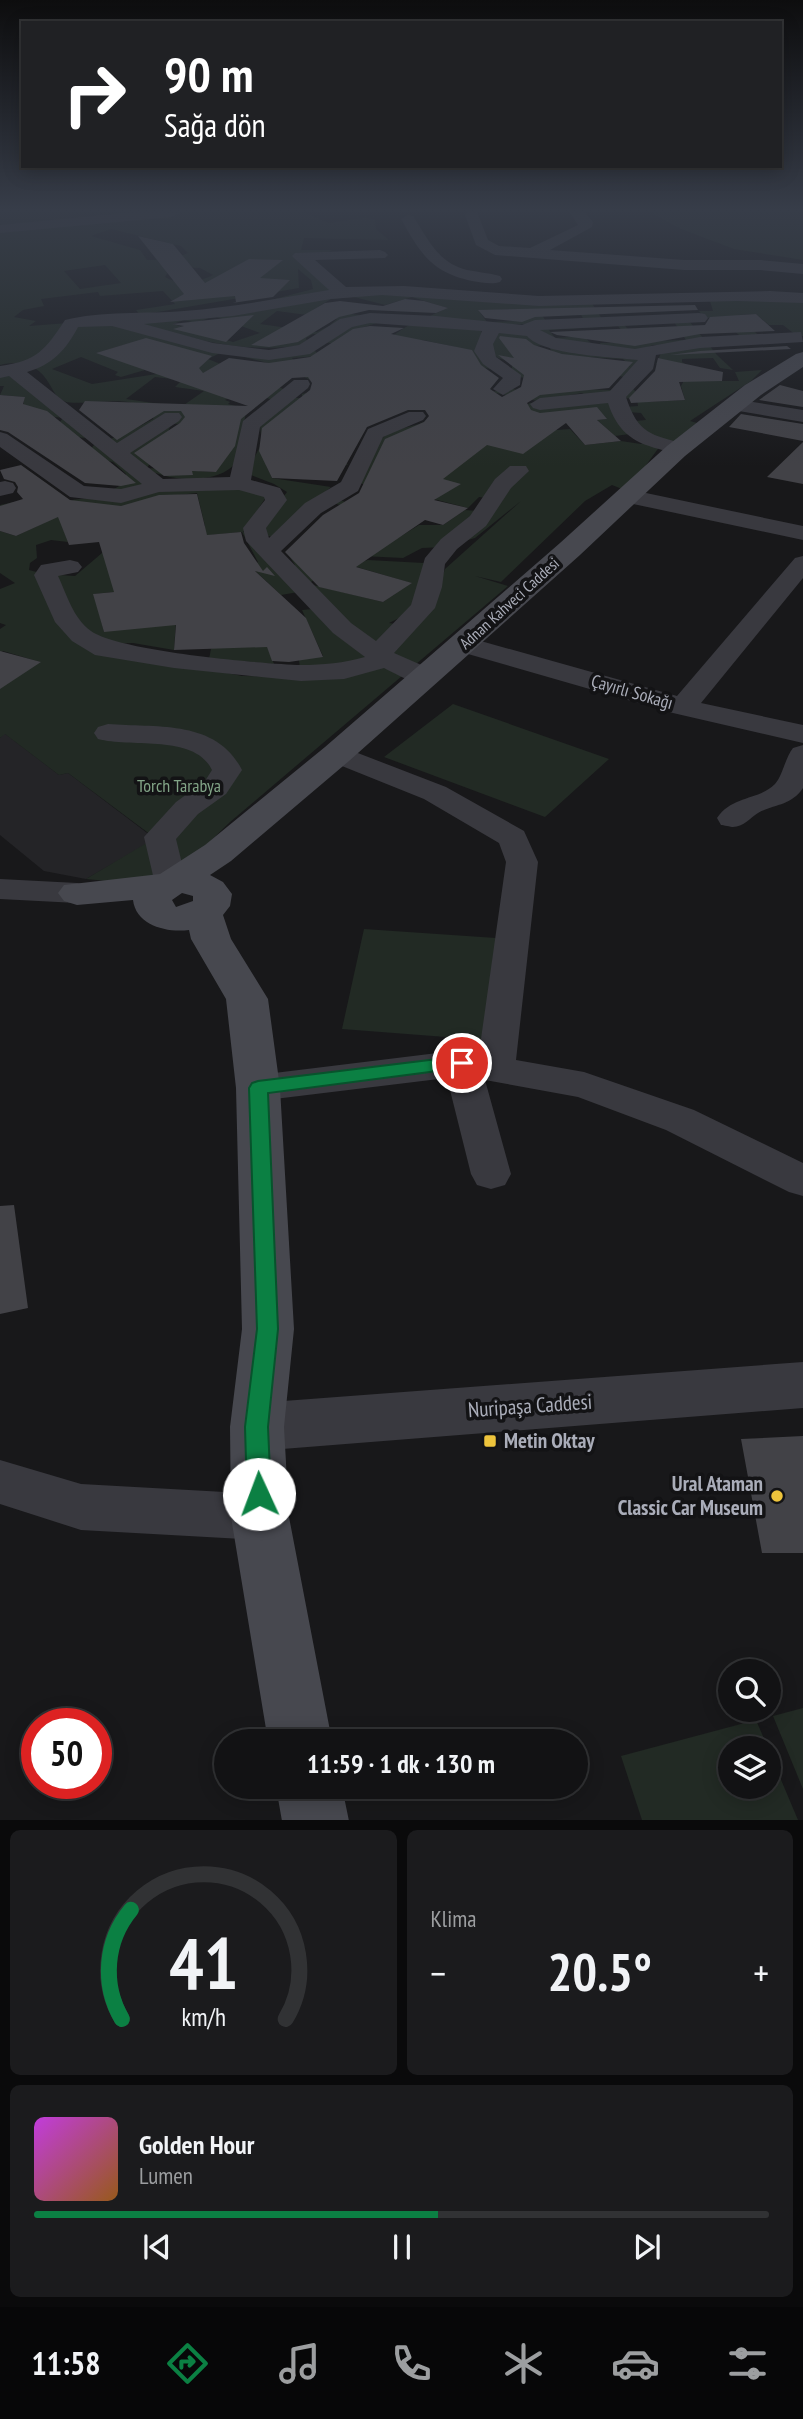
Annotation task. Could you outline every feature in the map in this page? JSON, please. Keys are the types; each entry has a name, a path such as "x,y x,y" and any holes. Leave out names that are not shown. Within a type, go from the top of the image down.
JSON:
{"main road":[{"name":"Adnan Kahveci Caddesi","path":"187,897 337,754 679,448 802,347"},
{"path":"77,893 187,897 247,999 258,1088 268,1329 257,1427 260,1517 298,1729"},
{"path":"311,1799 316,1820"}],"street":[{"path":"7,371 55,352 71,324 86,320 113,321 223,313 325,296"},
{"path":"477,296 582,301 685,296"},
{"path":"735,296 803,298"},
{"path":"113,321 212,348 269,355 304,350 346,323 370,318 529,331 552,343 648,356 646,365 616,396 540,404"},
{"path":"529,331 535,325 699,318"},
{"path":"494,327 485,338 481,351 484,358 512,375 513,381 503,389"},
{"path":"640,353 664,346 697,343 802,347"},
{"path":"7,371 158,486"},
{"path":"240,483 250,425 301,384"},
{"path":"616,396 623,422 631,429 645,440 679,448"},
{"path":"734,405 803,416"},
{"path":"268,551 313,509 350,486 375,433 416,416"},
{"path":"116,453 172,417"},
{"path":"0,438 78,492 121,496 158,486 240,483 272,493 276,500 254,528 258,541 342,628 382,657 425,677"},
{"path":"70,567 49,570 46,575 64,617 81,636 104,649 187,662 301,673 344,671 382,657 422,608 430,587 433,563 449,544 478,521 503,484 518,471"},
{"path":"627,496 803,533"},
{"path":"683,706 803,563"},
{"name":"Çayırlı Sokağı","path":"463,643 683,706 803,734"},
{"path":"108,733 190,739 204,743 221,755 227,770 223,781 206,797 186,809 175,825 160,837 187,897"},
{"path":"337,754 435,793 513,838 522,862 479,1066 491,1174"},
{"path":"732,817 750,805 773,799 789,787 803,754"},
{"path":"0,889 77,893"},
{"path":"258,1088 479,1066 584,1085 680,1120 803,1181"},
{"name":"Nuripaşa Caddesi","path":"257,1427 803,1385"},
{"path":"0,1482 81,1507 260,1517"}],"shaded area":[{"name":"Torch Tarabya","path":"4,733 59,775 68,773 155,839 86,879 44,871 0,835 0,738"}],"green space":[{"path":"0,296 66,296 41,299 44,306 23,310 14,317 36,321 29,326 94,321 222,352 208,359 291,392 290,398 302,398 302,394 310,392 316,383 287,368 241,356 313,349 320,356 292,358 304,372 348,387 336,455 348,465 285,460 266,465 272,478 331,487 273,537 264,535 263,523 287,492 246,473 262,443 260,426 287,404 248,394 225,400 230,402 228,404 247,409 242,446 233,466 215,476 191,479 168,477 145,468 110,439 153,419 154,412 128,402 64,401 35,368 15,363 0,365","holes":["127,344 147,351 163,373 92,384 52,369 81,357 118,372 115,375 121,377 145,370 100,352","155,377 182,380 175,387 204,391 181,407 126,399","239,423 164,444 171,424","158,451 228,455 215,472 147,468"]},
{"path":"168,296 252,296 140,315 136,310 175,304"},
{"path":"286,296 429,296 591,302 602,319 584,320 577,308 539,310 547,323 508,325 430,316 447,308 412,297 385,305 354,297 331,299 313,310 370,316 330,325 337,319 277,311 260,324 317,332 329,326 322,335 313,334 306,338 308,345 261,348 220,344 134,322","holes":["517,309 524,317 518,321 487,322 479,311","214,316 260,333 233,342 173,324 184,320 196,323"]},
{"path":"803,300 803,336 797,336 783,325 769,325 756,314 738,315 762,339 744,339 722,321 703,317 699,311 713,311 710,301"},
{"path":"369,319 417,320 411,325 423,326 428,321 481,329 483,353 505,372 433,357 418,367 488,384 483,387 387,366 387,363 445,355 455,347 423,340 379,351 324,342 349,324","holes":["386,320 409,325 392,336 382,334 370,342 342,340 352,331"]},
{"path":"689,321 733,370 720,368 713,358 682,359 701,381 739,381 735,372 762,370 751,381 690,421 704,425 693,435 660,446 627,491 612,485 585,501 501,582 475,576 508,586 230,822 185,866 128,883 86,879 155,838 68,773 59,775 5,734 0,738 0,677 40,662 3,651 0,653 0,629 6,625 0,623 0,589 15,583 0,573 0,531 16,536 44,523 0,518 0,505 14,502 28,512 77,505 72,500 222,480 268,494 243,532 249,531 278,568 295,565 286,551 332,563 309,584 383,602 411,583 350,565 368,560 424,563 413,611 389,623 409,626 431,608 445,569 521,501 475,538 443,547 422,548 403,558 362,556 389,536 398,538 419,525 443,525 465,510 492,512 503,500 479,497 468,508 422,496 389,517 332,503 339,500 363,507 388,492 360,483 380,440 389,432 419,424 456,408 501,419 530,403 551,405 608,399 635,421 646,420 641,413 628,412 625,407 638,406 637,399 625,398 631,387 646,402 685,400 681,386 686,377 685,369 656,364 662,351 679,345 653,345 635,352 602,347 600,343 631,342 618,326 549,330 555,338 583,336 591,343 546,338 536,328 624,324 629,331 644,338 686,340 674,322","holes":["545,419 607,419 597,420 615,436 630,434 646,440 641,444 621,441 585,445 570,429 557,430","197,493 205,526 162,531 150,498","86,520 123,552 102,553 75,576 29,570 30,563 37,558 36,545 51,540 68,542 62,526","242,532 258,562 252,568 281,595 310,590 313,609 302,610 323,656 299,660 300,669 322,677 242,676 98,644 133,643 174,650 177,538","150,588 104,632 94,594"]},
{"path":"504,330 645,360 624,377 614,375 630,366 623,359 582,357 580,389 613,392 590,398 582,393 559,397 553,404 491,392 509,388 529,393 537,379 517,377 512,370 512,362 498,358 489,351 489,339","holes":["548,345 562,368 509,348"]},
{"path":"4,370 152,484 131,490 112,490 125,483 126,474 113,462 84,456 95,444 86,438 57,435 55,428 63,418 23,413 24,397 0,395 4,386 0,386 0,371"},
{"path":"256,618 274,664 209,659 211,649"},
{"path":"453,704 609,759 545,817 384,757"},
{"path":"364,929 496,938 485,1040 342,1029"},
{"path":"803,1708 803,1789 775,1722 781,1722 781,1714"},
{"path":"757,1722 763,1736 718,1736 718,1799 781,1799 781,1780 798,1820 642,1820 621,1756"}],"building":[{"path":"181,296 274,296 232,303 236,302 235,296 170,302"},
{"path":"405,299 448,308 436,313 369,310 339,317 298,342 269,347 251,345 325,303 340,301 383,306"},
{"path":"695,305 698,310 535,317 522,322 485,318 478,310"},
{"path":"756,314 775,331 700,334 635,346 550,332 705,325 710,317"},
{"path":"254,315 226,342 173,329 184,326 172,324"},
{"path":"370,326 404,328 391,334 472,350 481,365 499,378 490,389 502,397 521,387 524,375 498,355 514,358 500,336 526,339 534,345 562,354 633,362 609,388 540,395 527,403 531,410 540,413 597,407 607,419 597,420 621,441 585,445 566,423 523,454 487,445 443,479 461,484 434,500 468,508 443,525 425,520 356,567 412,583 383,602 319,587 285,552 323,515 359,493 385,439 424,422 429,416 425,410 408,410 367,427 337,481 272,478 259,451 262,428 310,390 312,383 308,377 292,378 241,419 235,446 216,472 192,471 193,475 164,476 134,453 180,423 185,417 181,411 164,411 117,440 79,410 85,401 248,406 96,353 146,338 212,356 199,368 203,373 229,358 269,363 310,357 353,329"},
{"path":"787,346 791,349 670,355 700,351"},
{"path":"658,358 723,372 722,381 679,382 685,400 631,403 629,398 655,371"},
{"path":"780,385 803,391 803,407 759,400"},
{"path":"0,395 25,397 23,404 47,411 136,483 121,486 85,483 8,432 0,430"},
{"path":"741,414 803,424 803,441 729,427"},
{"path":"803,442 803,484 767,477"},
{"path":"21,465 70,500 121,506 159,495 197,494 207,535 241,532 244,543 263,571 267,567 275,576 255,571 306,618 323,657 289,662 272,661 267,647 174,650 176,625 104,632 93,594 114,592 99,542 69,545 58,517 16,536 0,531 0,506 23,499 17,492 15,482 4,479 0,470"},
{"path":"0,651 41,662 0,689"},
{"path":"14,1205 28,1308 0,1314 0,1206"},
{"name":"Ural Ataman Classic Car Museum","path":"803,1436 803,1553 762,1553 741,1439"}],"place":[{"name":"Metin Oktay","path":"490,1441"},
{"name":"Ural Ataman Classic Car Museum","path":"777,1496"}],"route":[{"path":"259,1494 257,1427 268,1329 258,1088 462,1063"}]}
